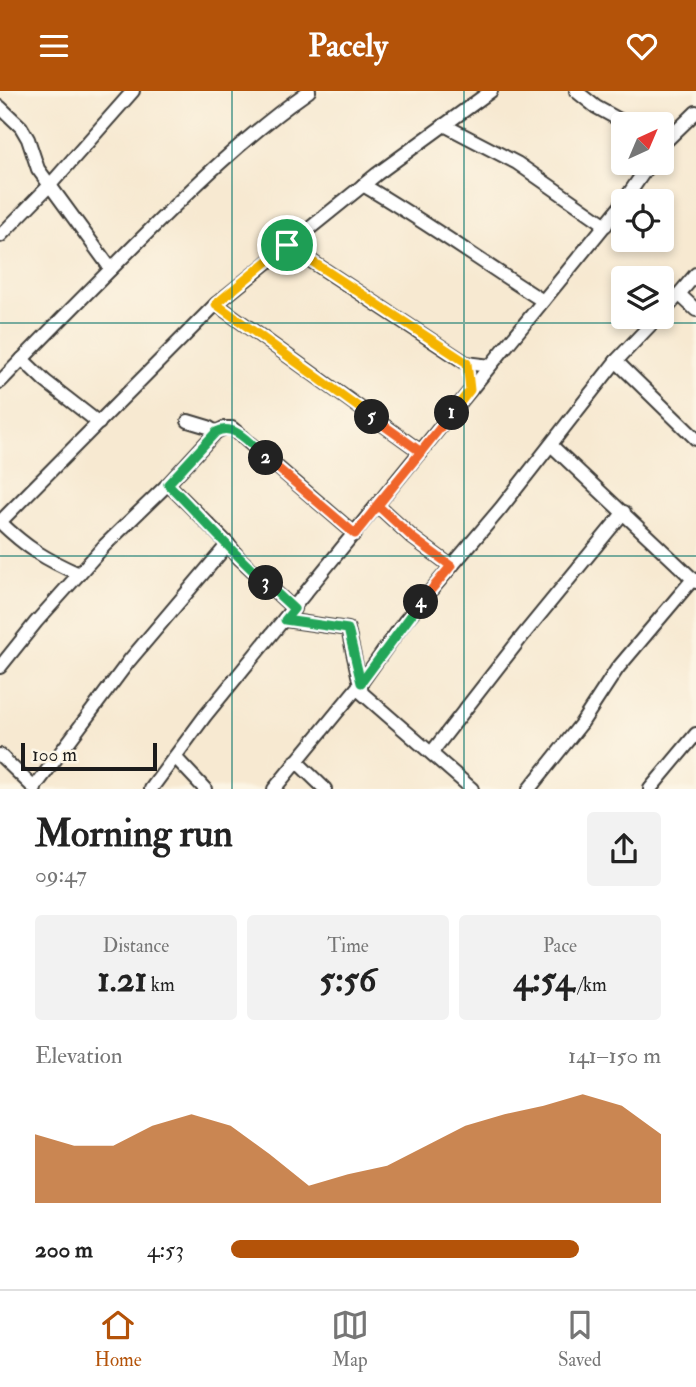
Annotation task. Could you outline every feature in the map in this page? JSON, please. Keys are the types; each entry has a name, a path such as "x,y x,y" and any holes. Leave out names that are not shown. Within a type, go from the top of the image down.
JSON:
{"street":[{"path":"0,236 50,185 133,91"},
{"path":"0,382 96,281 184,196 262,127 309,91"},
{"path":"79,574 26,547 0,522 216,304 363,185 491,91"},
{"path":"576,91 611,115"},
{"path":"0,107 22,127 38,169 110,269"},
{"path":"674,133 696,112"},
{"path":"444,125 517,163 606,225"},
{"path":"363,185 543,301"},
{"path":"150,789 611,219"},
{"path":"287,245 467,363 490,366"},
{"path":"674,301 696,274"},
{"path":"680,295 696,310"},
{"path":"216,304 421,452"},
{"path":"274,789 357,691 405,621 551,445 616,361 647,329"},
{"path":"22,359 45,381 99,423"},
{"path":"616,361 696,439"},
{"path":"467,363 470,390"},
{"path":"188,421 216,432"},
{"path":"0,667 105,545 168,484 216,432 224,428 232,428 355,534"},
{"path":"529,789 581,724 618,669 694,581 551,445"},
{"path":"168,484 239,558 294,609"},
{"path":"377,505 413,538 451,566"},
{"path":"432,752 624,512"},
{"path":"0,755 34,788 129,661 228,544"},
{"path":"285,620 348,629 357,691 432,752 472,789"},
{"path":"650,789 696,734"},
{"path":"175,757 205,789"},
{"path":"296,761 325,789"}],"route":[{"path":"287,245 216,304 421,452 377,505 413,538 451,566 405,621 361,683 348,629 285,620 294,609 239,558 168,484 216,432 232,428 355,534 377,505 421,452 470,390 467,363 287,245"}]}
